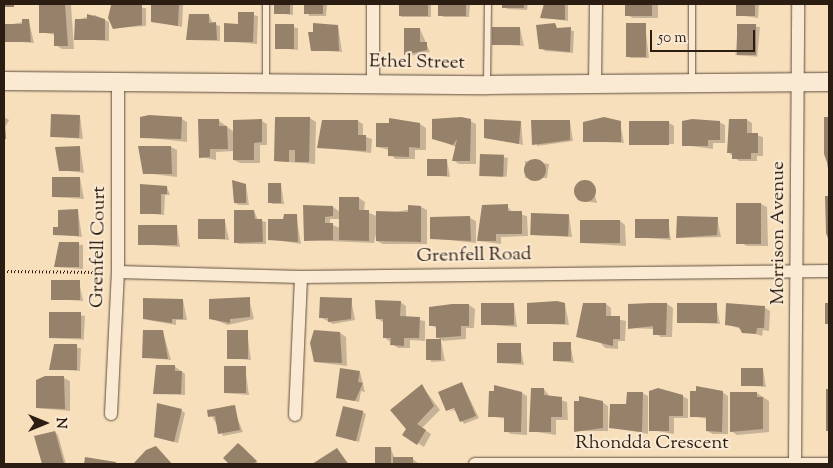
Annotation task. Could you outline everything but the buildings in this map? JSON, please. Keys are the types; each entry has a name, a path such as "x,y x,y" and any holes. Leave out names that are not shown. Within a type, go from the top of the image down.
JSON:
{"street":[{"path":"373,4 373,83"},
{"path":"595,84 596,4"},
{"name":"Morrison Avenue","path":"795,463 798,271 798,4"},
{"name":"Ethel Street","path":"4,81 266,81 487,85 829,82"},
{"name":"Grenfell Court","path":"111,414 118,272 118,81"},
{"name":"Grenfell Road","path":"118,272 301,277 829,271"},
{"path":"295,415 301,277"},
{"name":"Rhondda Crescent","path":"476,464 829,464"}],"lane":[{"path":"266,4 266,81"},
{"path":"487,85 488,4"},
{"path":"692,4 692,82"}],"path":[{"path":"4,271 118,272"}]}
